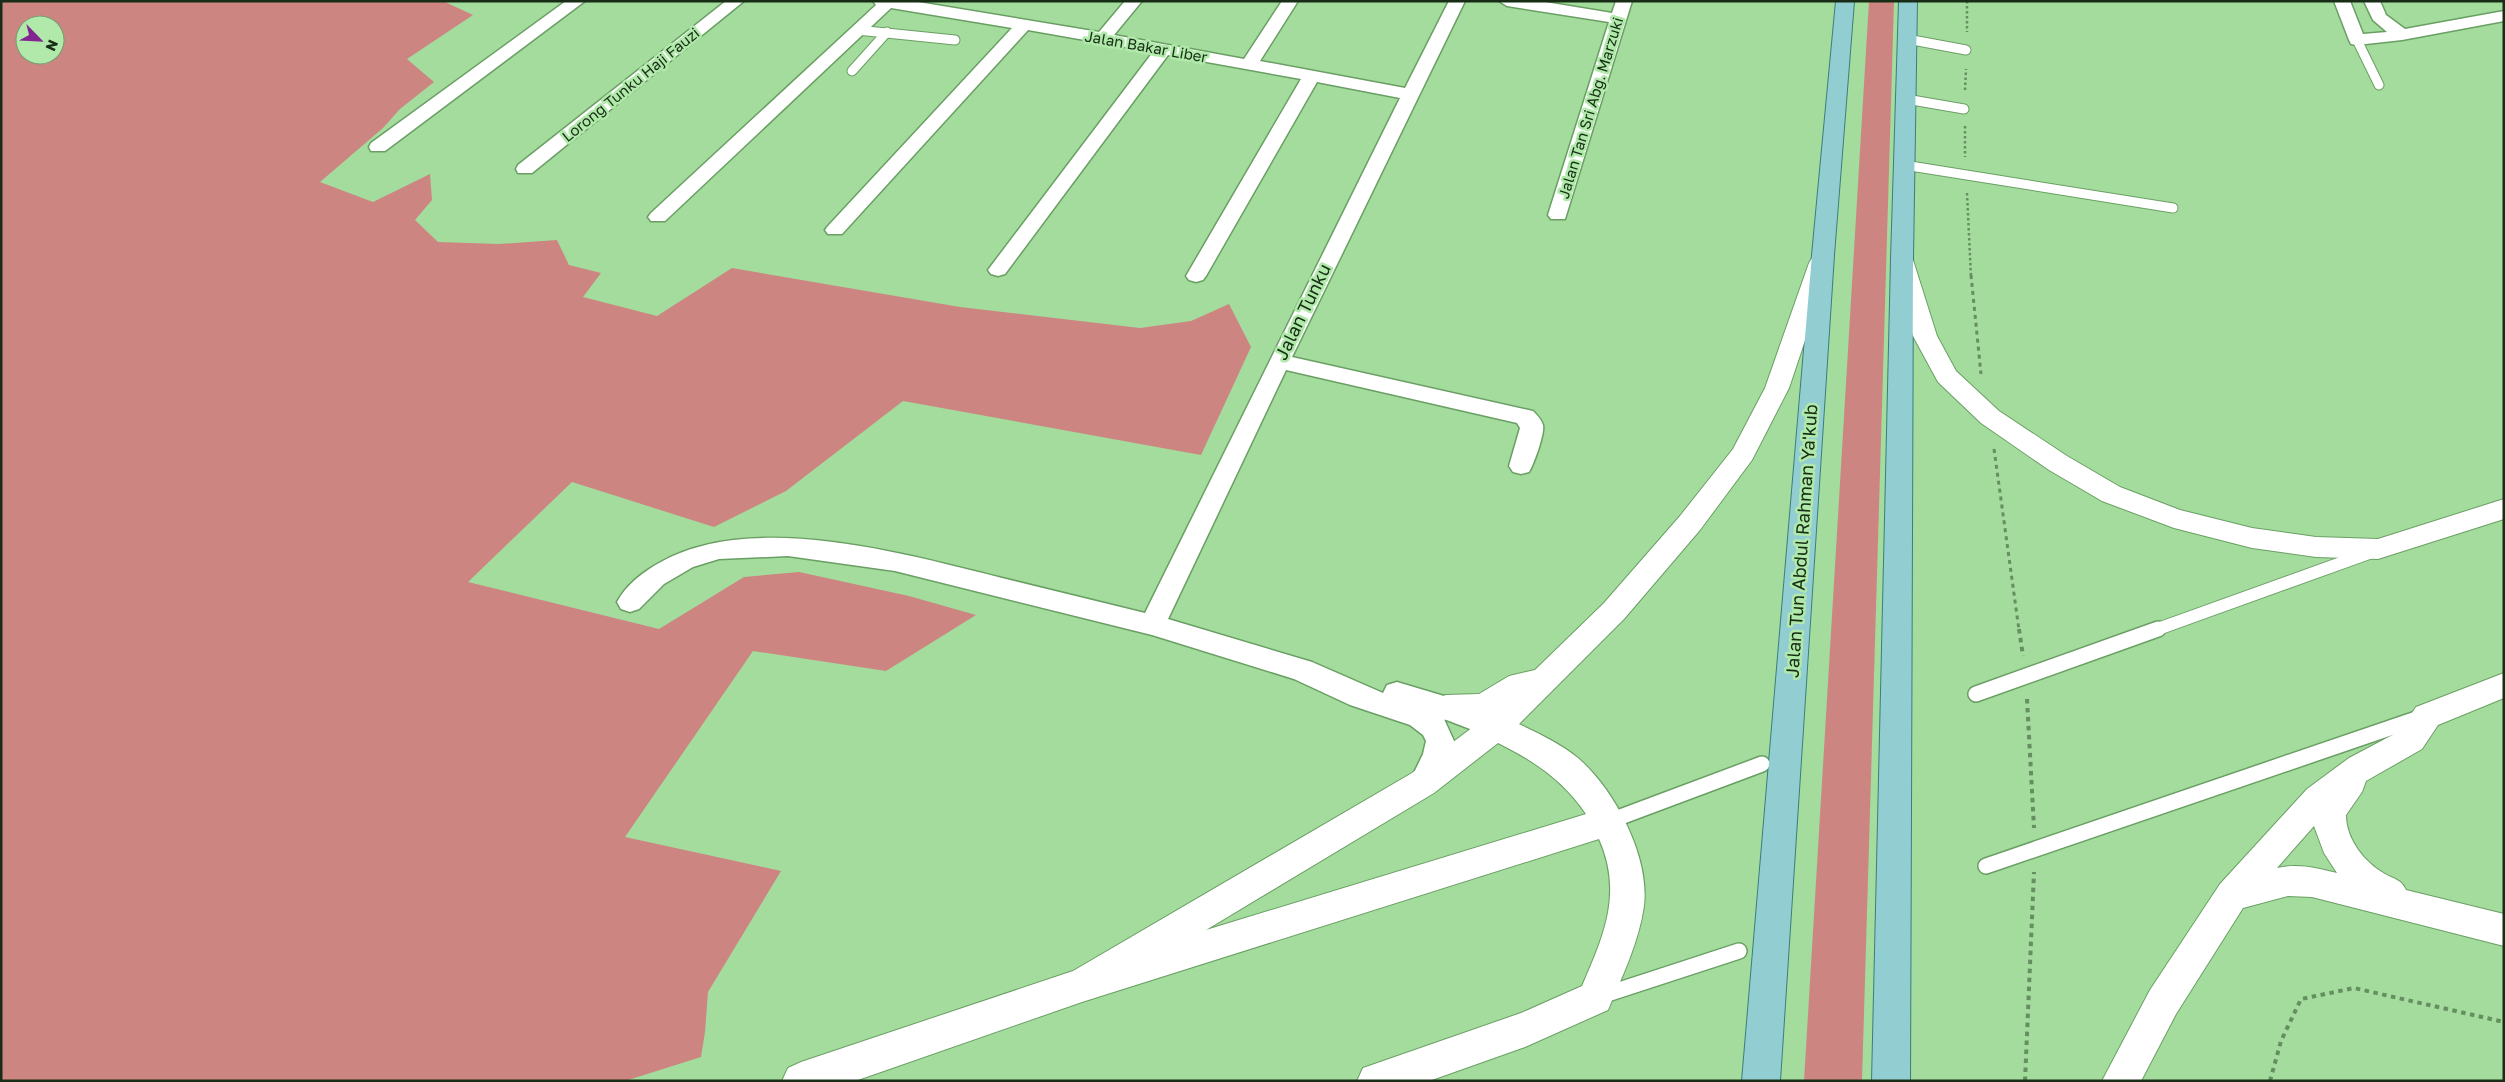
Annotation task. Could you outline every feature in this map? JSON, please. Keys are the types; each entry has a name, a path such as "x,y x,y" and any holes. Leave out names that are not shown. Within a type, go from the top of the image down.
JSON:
{"main road":[{"name":"Jalan Tun Abdul Rahman Ya'kub","path":"1761,1081 1823,255 1846,1"},
{"path":"1891,1081 1902,259 1908,1"}],"street":[{"path":"378,148 577,1"},
{"name":"Lorong Tunku Haji Fauzi","path":"525,170 736,1"},
{"path":"964,16 980,1"},
{"path":"1103,38 1134,1"},
{"path":"1248,66 1290,1"},
{"name":"Jalan Tunku","path":"1152,625 1278,361 1457,1"},
{"path":"1507,1 1618,19"},
{"name":"Jalan Tan Sri Abg. Marzuki","path":"1558,215 1624,1"},
{"path":"2342,1 2357,40 2402,35 2504,16"},
{"path":"2372,1 2379,17 2402,35"},
{"path":"658,216 858,30 884,2"},
{"name":"Jalan Bakar Liber","path":"884,2 1103,38 1248,66 1410,94"},
{"path":"835,230 1023,26"},
{"path":"998,270 1164,50"},
{"path":"1196,276 1311,77"},
{"path":"1082,985 1422,783 1496,727 1614,611 1690,523 1743,454 1778,388 1823,255"},
{"path":"1902,259 1924,336 1948,376 1990,416 2058,463 2111,494 2174,518 2252,538 2316,547 2378,549 2504,509"},
{"path":"1278,361 1525,417 1531,423 1532,428 1521,466"},
{"path":"630,602 655,577 686,560 719,550 752,546 788,547 895,561 1152,625 1320,677 1360,697 1420,717 1434,727 1440,741 1437,755 1422,783"},
{"path":"1320,677 1361,682 1446,708 1496,727 1535,747 1569,769 1593,798 1607,822 1620,850 1628,892 1621,933 1595,998 1525,1029 1376,1081"},
{"path":"1446,708 1474,707 1487,704 1516,686 1530,681 1540,682"},
{"path":"2121,1081 2163,1002 2232,895 2318,799 2360,768 2411,740 2426,716 2504,685"},
{"path":"2360,768 2330,813 2332,829 2338,847 2349,863 2368,882 2416,907"},
{"path":"801,1081 1082,985 1607,822"},
{"path":"2232,895 2288,881 2312,882 2504,930"}],"lane":[{"path":"858,30 955,40"},
{"path":"852,71 888,32"},
{"path":"1907,39 1966,50"},
{"path":"2357,40 2379,85"},
{"path":"1906,99 1964,109"},
{"path":"1904,165 2173,208"},
{"path":"1976,694 2378,549"},
{"path":"1986,866 2426,716"},
{"path":"1607,822 1762,764"},
{"path":"1595,998 1739,951"}],"path":[{"path":"1967,1 1964,109 1971,284 1977,354 1990,416 2026,676 2036,848 2025,1081"},
{"path":"2270,1081 2281,1041 2301,999 2322,993 2354,988 2504,1022"}],"shaded area":[{"path":"1,1 443,1 473,15 407,59 434,82 400,109 383,128 320,182 373,202 430,174 432,200 415,220 438,242 499,244 557,240 569,265 601,273 583,297 657,316 732,268 960,307 1140,328 1191,321 1229,304 1251,347 1201,455 903,401 786,491 714,527 572,482 468,582 659,629 744,577 799,572 909,596 976,615 886,671 753,651 625,837 781,871 708,992 701,1057 625,1081 1,1081"},
{"path":"1869,1 1894,1 1862,1081 1804,1081"}]}
